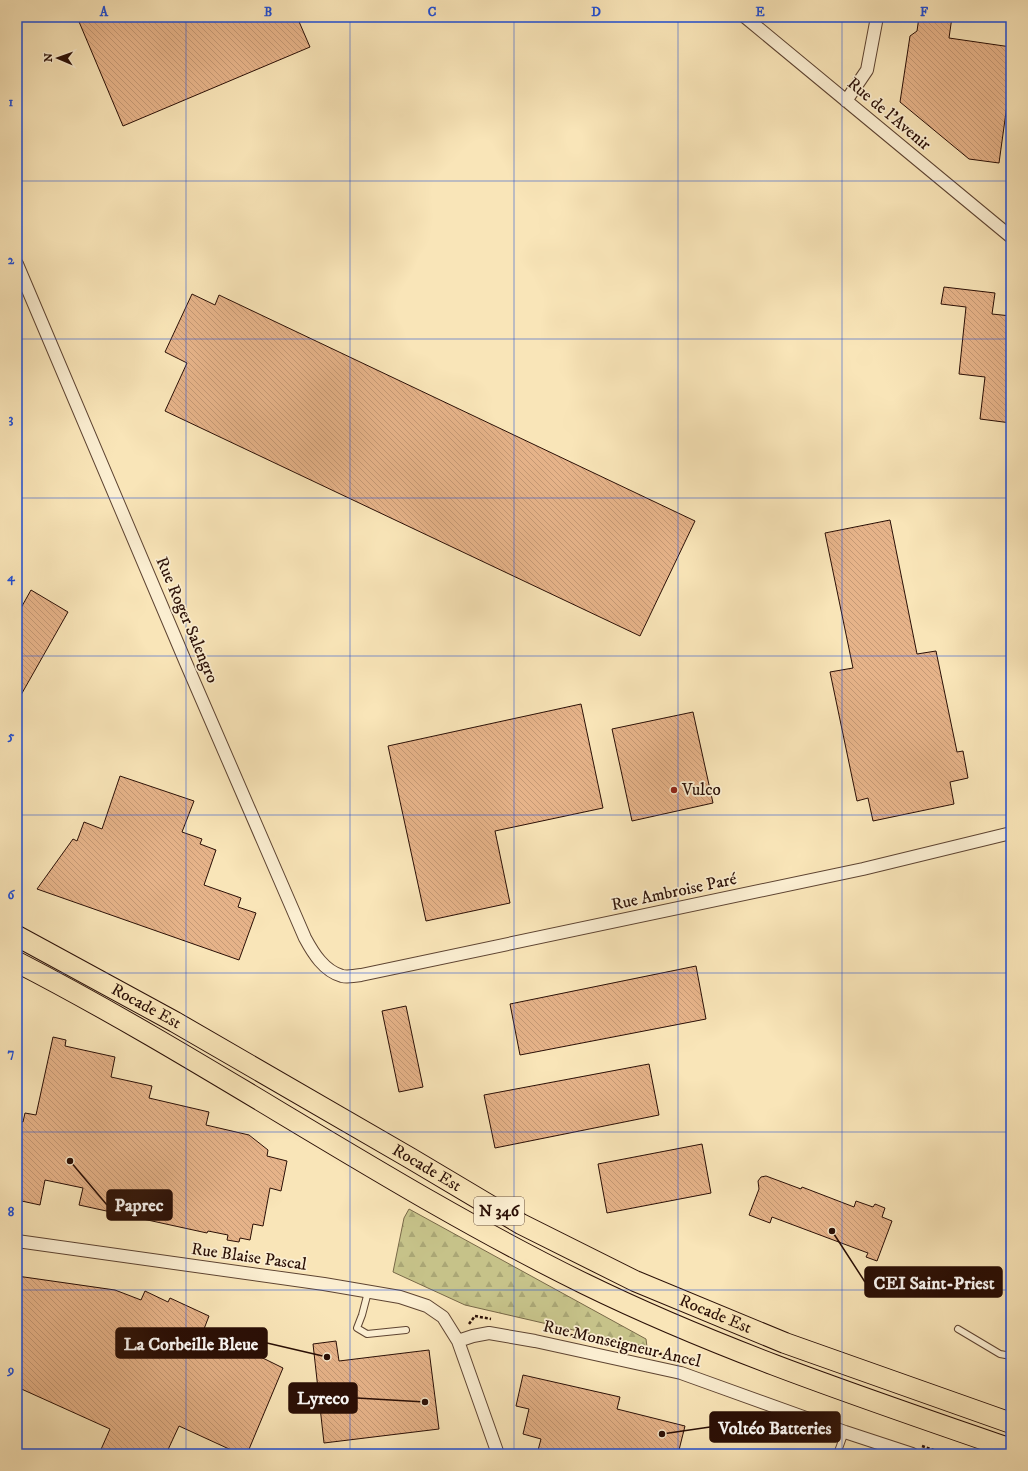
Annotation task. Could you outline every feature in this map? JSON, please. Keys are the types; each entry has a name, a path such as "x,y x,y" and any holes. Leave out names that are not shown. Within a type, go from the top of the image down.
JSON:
{"highway":[{"name":"Rocade Est","path":"17,936 176,1022 521,1224 635,1281 785,1344 1011,1423"},
{"name":"Rocade Est","path":"22,968 156,1039 488,1234 586,1284 688,1331 789,1370 1011,1449"}],"street":[{"name":"Rue de l'Avenir","path":"745,17 1011,237"},
{"path":"846,101 867,70 877,17"},
{"name":"Rue Roger Salengro","path":"17,264 186,663 305,938 314,954 328,968 342,976"},
{"name":"Rue Ambroise Paré","path":"342,976 361,976 863,869 1011,833"},
{"name":"Rue Blaise Pascal","path":"17,1241 324,1284 400,1297 427,1306 443,1317 458,1342 498,1454"},
{"name":"Rue Monseigneur Ancel","path":"458,1342 472,1336 489,1333 535,1341 681,1373 907,1453"}],"lane":[{"path":"368,1292 357,1328 367,1334 406,1330"},
{"path":"958,1329 1000,1354 1011,1356"},
{"path":"837,1454 845,1432"}],"green space":[{"path":"409,1209 646,1339 647,1347 465,1305 393,1272 404,1218"}],"building":[{"path":"77,17 297,17 310,47 123,126"},
{"path":"919,17 952,17 949,38 1011,47 1011,76 999,163 969,159 900,102 910,36 917,31"},
{"path":"944,287 995,293 992,314 1011,316 1011,423 980,419 985,377 959,374 966,307 941,304"},
{"path":"192,294 215,305 219,295 695,521 640,636 165,411 187,363 165,352"},
{"path":"890,520 917,654 936,651 957,752 963,751 968,778 950,782 954,804 873,821 868,798 857,801 830,672 853,668 825,533"},
{"path":"31,590 68,612 17,702 17,615"},
{"path":"581,704 603,808 495,831 510,903 426,921 388,746"},
{"path":"693,712 713,803 632,821 612,729"},
{"path":"120,776 194,801 182,832 202,839 200,844 216,850 204,885 241,898 238,907 256,913 239,960 37,889 73,839 77,841 84,822 102,829"},
{"path":"696,966 706,1019 520,1055 510,1004"},
{"path":"406,1006 423,1087 399,1092 382,1011"},
{"path":"53,1037 66,1040 65,1046 115,1057 111,1077 152,1086 149,1098 209,1112 206,1125 249,1135 268,1150 267,1156 287,1161 281,1191 270,1188 263,1226 253,1224 250,1240 240,1238 239,1242 227,1240 228,1235 208,1231 207,1233 79,1205 83,1188 45,1180 40,1205 17,1200 17,1120 23,1122 25,1113 36,1115"},
{"path":"649,1064 659,1115 495,1148 484,1095"},
{"path":"702,1144 711,1193 607,1213 598,1164"},
{"path":"766,1176 801,1189 802,1187 854,1207 856,1201 873,1207 875,1204 885,1208 882,1217 892,1221 877,1261 866,1257 868,1253 772,1217 770,1223 749,1215 759,1189 758,1181 761,1177"},
{"path":"17,1276 115,1290 141,1300 145,1291 168,1302 170,1298 209,1316 204,1329 283,1368 247,1454 240,1454 179,1426 166,1454 99,1454 110,1429 17,1387"},
{"path":"336,1341 339,1361 429,1350 439,1429 324,1443 313,1344"},
{"path":"523,1375 620,1397 617,1409 685,1426 678,1454 537,1454 541,1439 523,1434 529,1409 516,1406"}],"place":[{"name":"Vulco","path":"674,790"},
{"name":"Paprec","path":"70,1161"},
{"name":"CEI Saint-Priest","path":"832,1231"},
{"name":"La Corbeille Bleue","path":"327,1357"},
{"name":"Lyreco","path":"425,1402"},
{"name":"Voltéo Batteries","path":"662,1434"}]}
